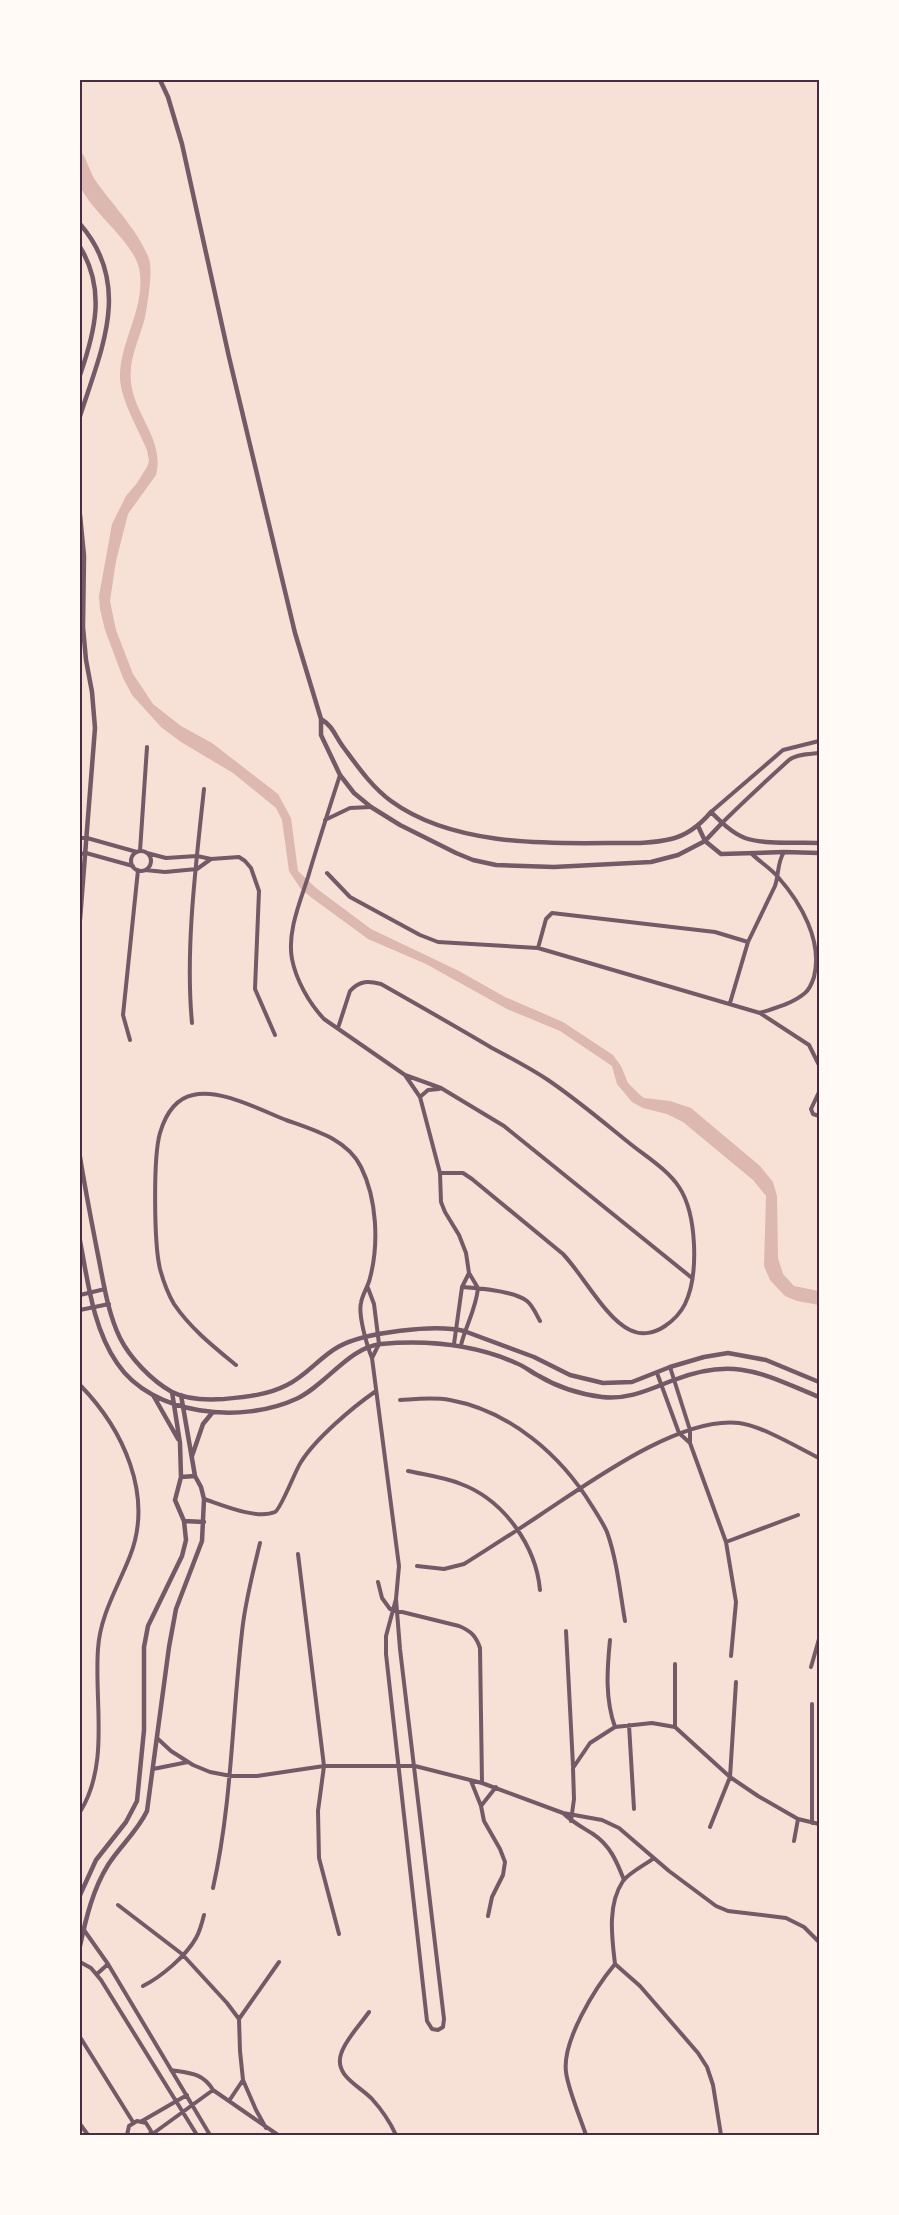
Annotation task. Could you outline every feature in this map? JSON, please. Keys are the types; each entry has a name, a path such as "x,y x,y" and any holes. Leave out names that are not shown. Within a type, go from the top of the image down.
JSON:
{"street":[{"path":"160,80 168,97 182,144 292,624 320,719 321,735 340,775 354,793 370,808 400,825 473,860 496,865 554,868 651,862 678,855 705,841 767,778 789,760 804,754 819,753"},
{"path":"80,224 100,253 109,284 110,301 107,329 80,416"},
{"path":"80,247 90,268 95,286 97,310 89,350 80,375"},
{"path":"80,515 84,556 82,606 86,660 92,692 95,728 80,919"},
{"path":"80,661 86,660"},
{"path":"320,719 329,724 372,785 407,812 438,825 508,840 560,844 657,842 672,839 698,826 711,812 783,750 819,741"},
{"path":"139,852 147,747"},
{"path":"340,775 296,916 291,944 292,958 297,976 316,1010 324,1019 405,1075 441,1088 517,1135 692,1278"},
{"path":"192,1024 189,989 196,869 204,789"},
{"path":"325,820 350,808 370,808"},
{"path":"711,812 722,823 745,838 819,843"},
{"path":"698,826 705,841 721,854 819,853"},
{"path":"80,838 87,838 166,858 197,856 211,859 239,857 245,861 255,879 259,904 255,988 275,1035"},
{"path":"132,866 132,857 139,852"},
{"path":"730,1004 748,942 778,877 778,866 784,852"},
{"path":"80,854 86,853 132,866 138,870 165,872 196,869 211,859"},
{"path":"144,870 150,862 147,853"},
{"path":"752,854 778,877 799,906 818,952 813,979 805,993 781,1007 760,1013"},
{"path":"130,1040 123,1016 138,870"},
{"path":"327,872 350,896 429,938 460,944 538,948 760,1013 808,1045 819,1065"},
{"path":"538,948 546,919 552,913 715,932 748,942"},
{"path":"338,1028 350,990 354,986 368,981 381,984 547,1079 661,1169 679,1187 688,1205 694,1232 695,1248 692,1278 686,1303 676,1319 653,1333 632,1331 621,1325 610,1313 576,1267 563,1254 488,1192 464,1173 440,1173"},
{"path":"405,1075 420,1097 440,1173 441,1202 466,1253 469,1274 478,1288 474,1311 464,1331 461,1345"},
{"path":"420,1097 428,1090 441,1088"},
{"path":"819,1092 811,1109 813,1114 819,1116"},
{"path":"236,1365 197,1331 174,1304 160,1269 156,1195 159,1135 170,1110 180,1100 192,1095 215,1094 324,1134 345,1147 353,1155 360,1165 370,1191 375,1252 368,1288 360,1303 365,1336 372,1358 398,1551 399,1580 395,1611 386,1645 427,2022 432,2029 438,2030 443,2027 444,2019 395,1611"},
{"path":"80,1157 105,1289 120,1338 146,1372 172,1392 181,1395 212,1400 253,1396 276,1390 288,1384 340,1346 365,1336 429,1329 456,1329 464,1331 534,1357 562,1372 603,1383 632,1382 670,1367 704,1357 728,1353 766,1360 819,1382"},
{"path":"80,1241 98,1326 118,1364 142,1389 183,1408 212,1412 257,1410 298,1399 368,1347 379,1344 461,1345 516,1363 568,1390 589,1395 635,1396 674,1380 706,1370 738,1368 774,1379 819,1397"},
{"path":"454,1344 462,1287 469,1274"},
{"path":"462,1287 478,1288 526,1300 533,1307 540,1320"},
{"path":"368,1288 374,1304 379,1344 372,1358"},
{"path":"80,1295 105,1289"},
{"path":"80,1310 109,1304"},
{"path":"670,1367 690,1430 690,1443 726,1542 736,1602 731,1656"},
{"path":"657,1372 679,1433 690,1443"},
{"path":"80,1385 94,1399 116,1430 130,1464 138,1509 136,1539 105,1614 101,1629 97,1672 99,1750 90,1792 80,1812"},
{"path":"204,1499 240,1511 273,1513 279,1510 290,1481 306,1455 361,1402 376,1391"},
{"path":"80,1895 96,1860 126,1822 137,1801 144,1730 145,1638 150,1618 182,1556 186,1540 184,1521 175,1500 181,1477 180,1443 172,1392"},
{"path":"153,1395 180,1443"},
{"path":"80,1946 95,1892 108,1864 140,1824 147,1811 163,1681 176,1609 198,1555 204,1522 204,1499 201,1487 195,1476 181,1395"},
{"path":"400,1400 424,1398 449,1400 480,1409 518,1428 555,1458 581,1488 607,1532 625,1621"},
{"path":"192,1457 203,1424 212,1412"},
{"path":"417,1566 444,1570 456,1568 624,1462 679,1433 714,1423 741,1423 756,1428 819,1458"},
{"path":"408,1471 462,1484 498,1508 518,1530 535,1561 540,1590"},
{"path":"181,1477 195,1476"},
{"path":"726,1542 798,1515"},
{"path":"184,1521 204,1522"},
{"path":"213,1888 221,1852 231,1776 242,1631 260,1543"},
{"path":"298,1554 324,1766 318,1811 319,1858 339,1934"},
{"path":"378,1582 385,1604 395,1611 459,1626 468,1630 478,1639 480,1648 482,1783"},
{"path":"566,1631 573,1768 571,1821"},
{"path":"811,1667 819,1639"},
{"path":"610,1640 608,1695 609,1710 614,1727"},
{"path":"675,1664 675,1727"},
{"path":"710,1827 730,1777 736,1682"},
{"path":"812,1704 812,1823"},
{"path":"573,1768 590,1743 614,1727 652,1723 675,1727 730,1777 798,1819 819,1824"},
{"path":"629,1724 634,1809"},
{"path":"157,1738 171,1751 188,1762 210,1772 231,1776 257,1776 324,1766 399,1765 415,1766 496,1787 563,1813 572,1813 602,1820 619,1828 716,1906 728,1911 786,1918 804,1927 819,1942"},
{"path":"153,1769 188,1762"},
{"path":"471,1780 481,1806 484,1822 500,1849 506,1868 492,1897 488,1916"},
{"path":"481,1806 496,1787"},
{"path":"563,1813 571,1821 602,1840 614,1857 624,1880"},
{"path":"794,1841 798,1819"},
{"path":"586,2135 568,2084 565,2071 566,2059 574,2032 602,1980 615,1964 612,1916 616,1895 624,1880 654,1858"},
{"path":"118,1905 182,1954 227,2003 239,2019 243,2080 266,2128"},
{"path":"143,1986 160,1977 196,1939 204,1915"},
{"path":"84,1930 108,1964 210,2135"},
{"path":"80,1962 97,1974 196,2135"},
{"path":"239,2019 279,1962"},
{"path":"97,1974 108,1964"},
{"path":"615,1964 640,1986 703,2060 713,2085 722,2135"},
{"path":"369,2012 343,2050 340,2063 342,2072 372,2099 390,2122 396,2135"},
{"path":"80,2037 133,2122"},
{"path":"171,2070 208,2080 213,2090 278,2135"},
{"path":"229,2102 243,2080"},
{"path":"142,2121 149,2126 151,2135 213,2090"},
{"path":"128,2135 129,2126 133,2122 142,2121 187,2095"},
{"path":"80,2124 88,2135"}],"shaded area":[{"path":"80,150 95,180 125,218 145,249 151,271 146,312 133,355 131,382 137,406 153,439 158,462 156,475 128,514 116,561 110,601 116,630 133,674 153,704 181,726 212,743 278,794 291,818 298,871 316,888 371,929 459,971 505,997 563,1022 613,1055 621,1066 628,1083 644,1098 670,1101 691,1108 760,1166 773,1182 777,1196 778,1258 783,1274 794,1286 819,1291 819,1305 797,1301 785,1296 770,1280 764,1266 766,1196 753,1180 683,1122 667,1114 643,1108 632,1102 617,1084 612,1066 560,1031 507,1009 426,964 368,939 312,898 300,888 289,871 282,820 276,808 233,773 181,742 161,727 132,695 123,678 105,630 99,596 112,524 126,496 137,483 149,461 147,450 124,396 120,379 124,351 139,296 139,268 129,248 94,207 81,188 79,174"}]}
